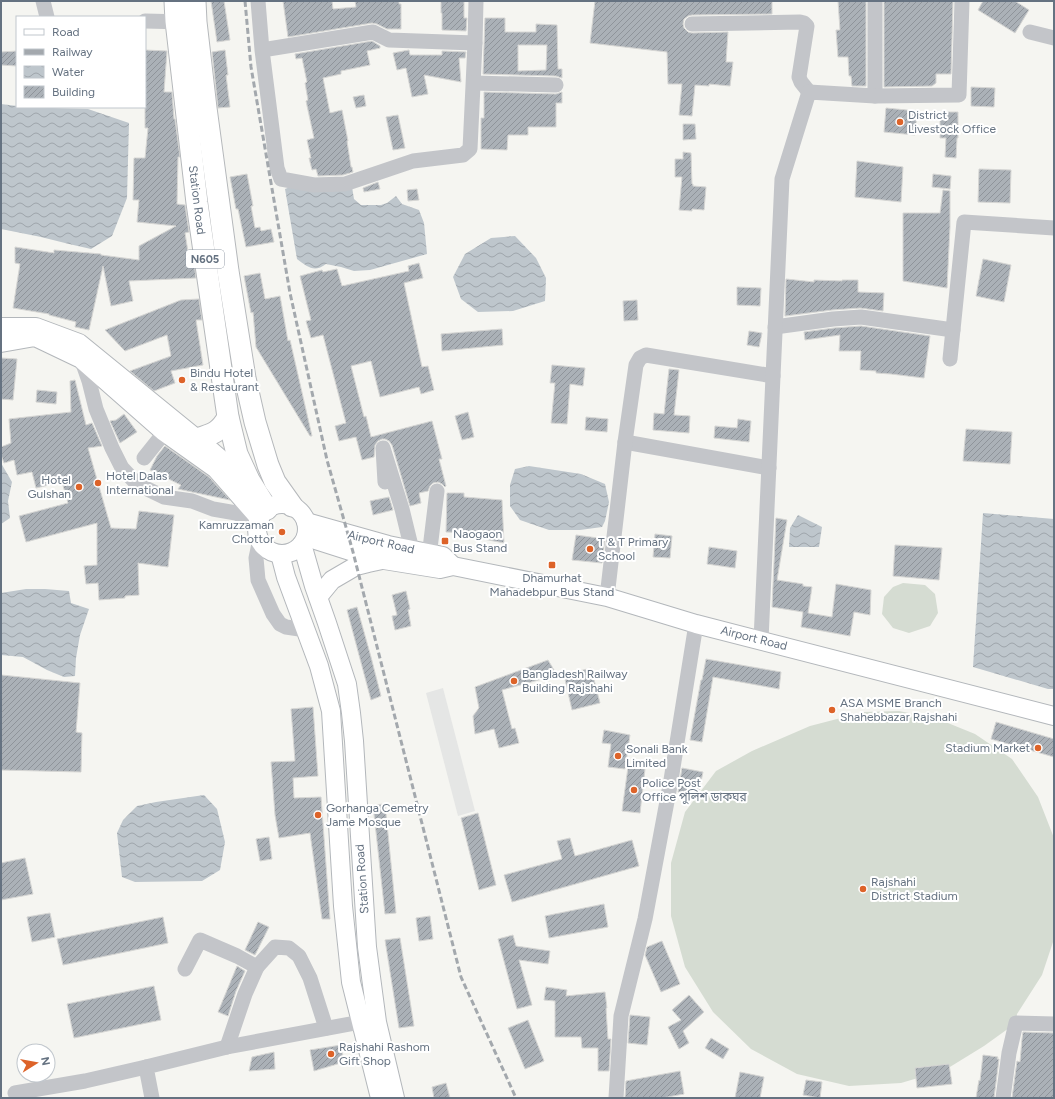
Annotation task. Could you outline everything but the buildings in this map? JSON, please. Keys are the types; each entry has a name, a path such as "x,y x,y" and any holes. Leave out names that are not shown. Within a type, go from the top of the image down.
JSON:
{"highway":[{"name":"Station Road","path":"195,1 182,15 197,203 228,417 238,454 249,480 262,520"},
{"name":"Station Road","path":"182,15 228,271 245,378 255,422 268,465 275,482 292,506"},
{"path":"197,439 209,436 217,431 224,425 228,417"}],"main road":[{"path":"1,327 36,327 80,351 169,426 216,469 262,520"},
{"path":"1,342 35,337 80,351"},
{"path":"169,426 197,439 223,461 262,520"},
{"path":"262,520 272,506 279,504 292,506"},
{"name":"N605","path":"292,506 303,515 305,534"},
{"name":"N605","path":"262,520 265,547 280,554"},
{"path":"280,554 289,553 296,549 305,534"},
{"name":"Airport Road","path":"305,534 388,545 420,559"},
{"name":"Airport Road","path":"305,534 353,552 384,560 420,559 443,556 453,566 607,597 696,624 1054,716"},
{"name":"Station Road","path":"305,534 318,597 346,684 351,713 367,947 377,1022 395,1098"},
{"name":"Station Road","path":"280,554 286,577 319,666 331,711 343,906 351,982 380,1098"},
{"path":"318,597 332,580 356,566 384,560"}],"street":[{"path":"43,1 47,16"},
{"path":"258,1 262,50 277,168 281,179 314,185 345,184 413,161 463,155 470,149 474,82 476,1"},
{"path":"875,1 875,96"},
{"path":"692,24 804,23 807,26 799,77 809,92 875,96 959,95 962,1"},
{"path":"146,21 182,15"},
{"path":"262,50 373,32 389,40 475,43"},
{"path":"1030,32 1054,38"},
{"path":"474,82 556,85"},
{"path":"762,640 782,179 809,92"},
{"path":"950,359 964,222 1054,228"},
{"path":"775,327 833,319 861,317 953,330"},
{"path":"80,351 96,409 122,468 137,484 164,497 192,501 213,509 262,520 256,558 258,580 273,614 280,624 286,627 306,630"},
{"path":"607,597 636,365 640,358 646,355 773,376"},
{"path":"144,458 169,426"},
{"path":"626,442 769,468"},
{"path":"385,482 383,448 402,509 420,559"},
{"path":"420,559 437,490"},
{"path":"616,1098 621,1016 646,911 671,780 696,624"},
{"path":"185,970 200,940 257,966"},
{"path":"227,1047 245,994 257,966 275,947 289,948 299,956 310,978 326,1028"},
{"path":"15,1094 85,1081 227,1047 362,1022"},
{"path":"1003,1098 1009,1053 1016,1023 1054,1024"},
{"path":"146,1067 152,1098"}],"shaded area":[{"path":"903,583 925,585 935,594 938,613 930,626 909,633 893,628 882,614 884,597 893,587"},
{"path":"443,688 475,811 458,816 426,693"},
{"name":"Rajshahi District Stadium","path":"899,711 938,719 975,734 1012,759 1038,797 1054,838 1054,939 1042,975 1017,1014 1016,1023 984,1046 945,1070 901,1083 849,1086 797,1074 751,1049 713,1012 685,967 671,916 671,863 685,812 716,771 752,751 810,726 864,712"}],"water":[{"path":"1,104 16,106 16,108 88,109 129,123 127,198 112,236 91,249 1,229"},
{"path":"290,187 352,187 354,199 361,205 381,205 387,203 396,196 402,204 419,210 424,223 427,254 370,270 354,271 326,264 322,267 311,268 297,259 285,189"},
{"path":"515,236 536,258 546,278 545,301 513,311 478,312 461,299 453,277 465,254 491,238"},
{"path":"1,463 12,482 8,501 10,518 1,524"},
{"path":"529,466 581,474 605,484 609,502 605,521 602,527 580,530 549,530 520,520 510,506 510,485 515,469"},
{"path":"983,513 1054,519 1054,689 1048,689 973,667"},
{"path":"798,515 822,527 819,547 789,547 790,528"},
{"path":"26,589 69,591 71,603 89,609 80,635 75,676 64,677 23,657 1,655 1,593"},
{"path":"204,795 217,809 225,842 220,870 202,881 135,882 122,877 117,833 123,820 137,806"}],"railway":[{"path":"245,1 251,67 290,293 327,460 353,552 461,977 516,1098"}],"place":[{"name":"District Livestock Office","path":"900,122"},
{"name":"Bindu Hotel & Restaurant","path":"182,380"},
{"name":"Hotel Dalas International","path":"98,483"},
{"name":"Hotel Gulshan","path":"79,487"},
{"name":"Kamruzzaman Chottor","path":"282,532"},
{"name":"Naogaon Bus Stand","path":"445,541"},
{"name":"T & T Primary School","path":"590,549"},
{"name":"Dhamurhat Mahadebpur Bus Stand","path":"552,565"},
{"name":"Bangladesh Railway Building Rajshahi","path":"514,681"},
{"name":"ASA MSME Branch Shahebbazar Rajshahi","path":"832,710"},
{"name":"Stadium Market","path":"1038,748"},
{"name":"Sonali Bank Limited","path":"618,756"},
{"name":"Police Post Office পুলিশ ডাকঘর","path":"634,790"},
{"name":"Gorhanga Cemetry Jame Mosque","path":"318,815"},
{"name":"Rajshahi District Stadium","path":"863,889"},
{"name":"Rajshahi Rashom Gift Shop","path":"331,1054"}]}
